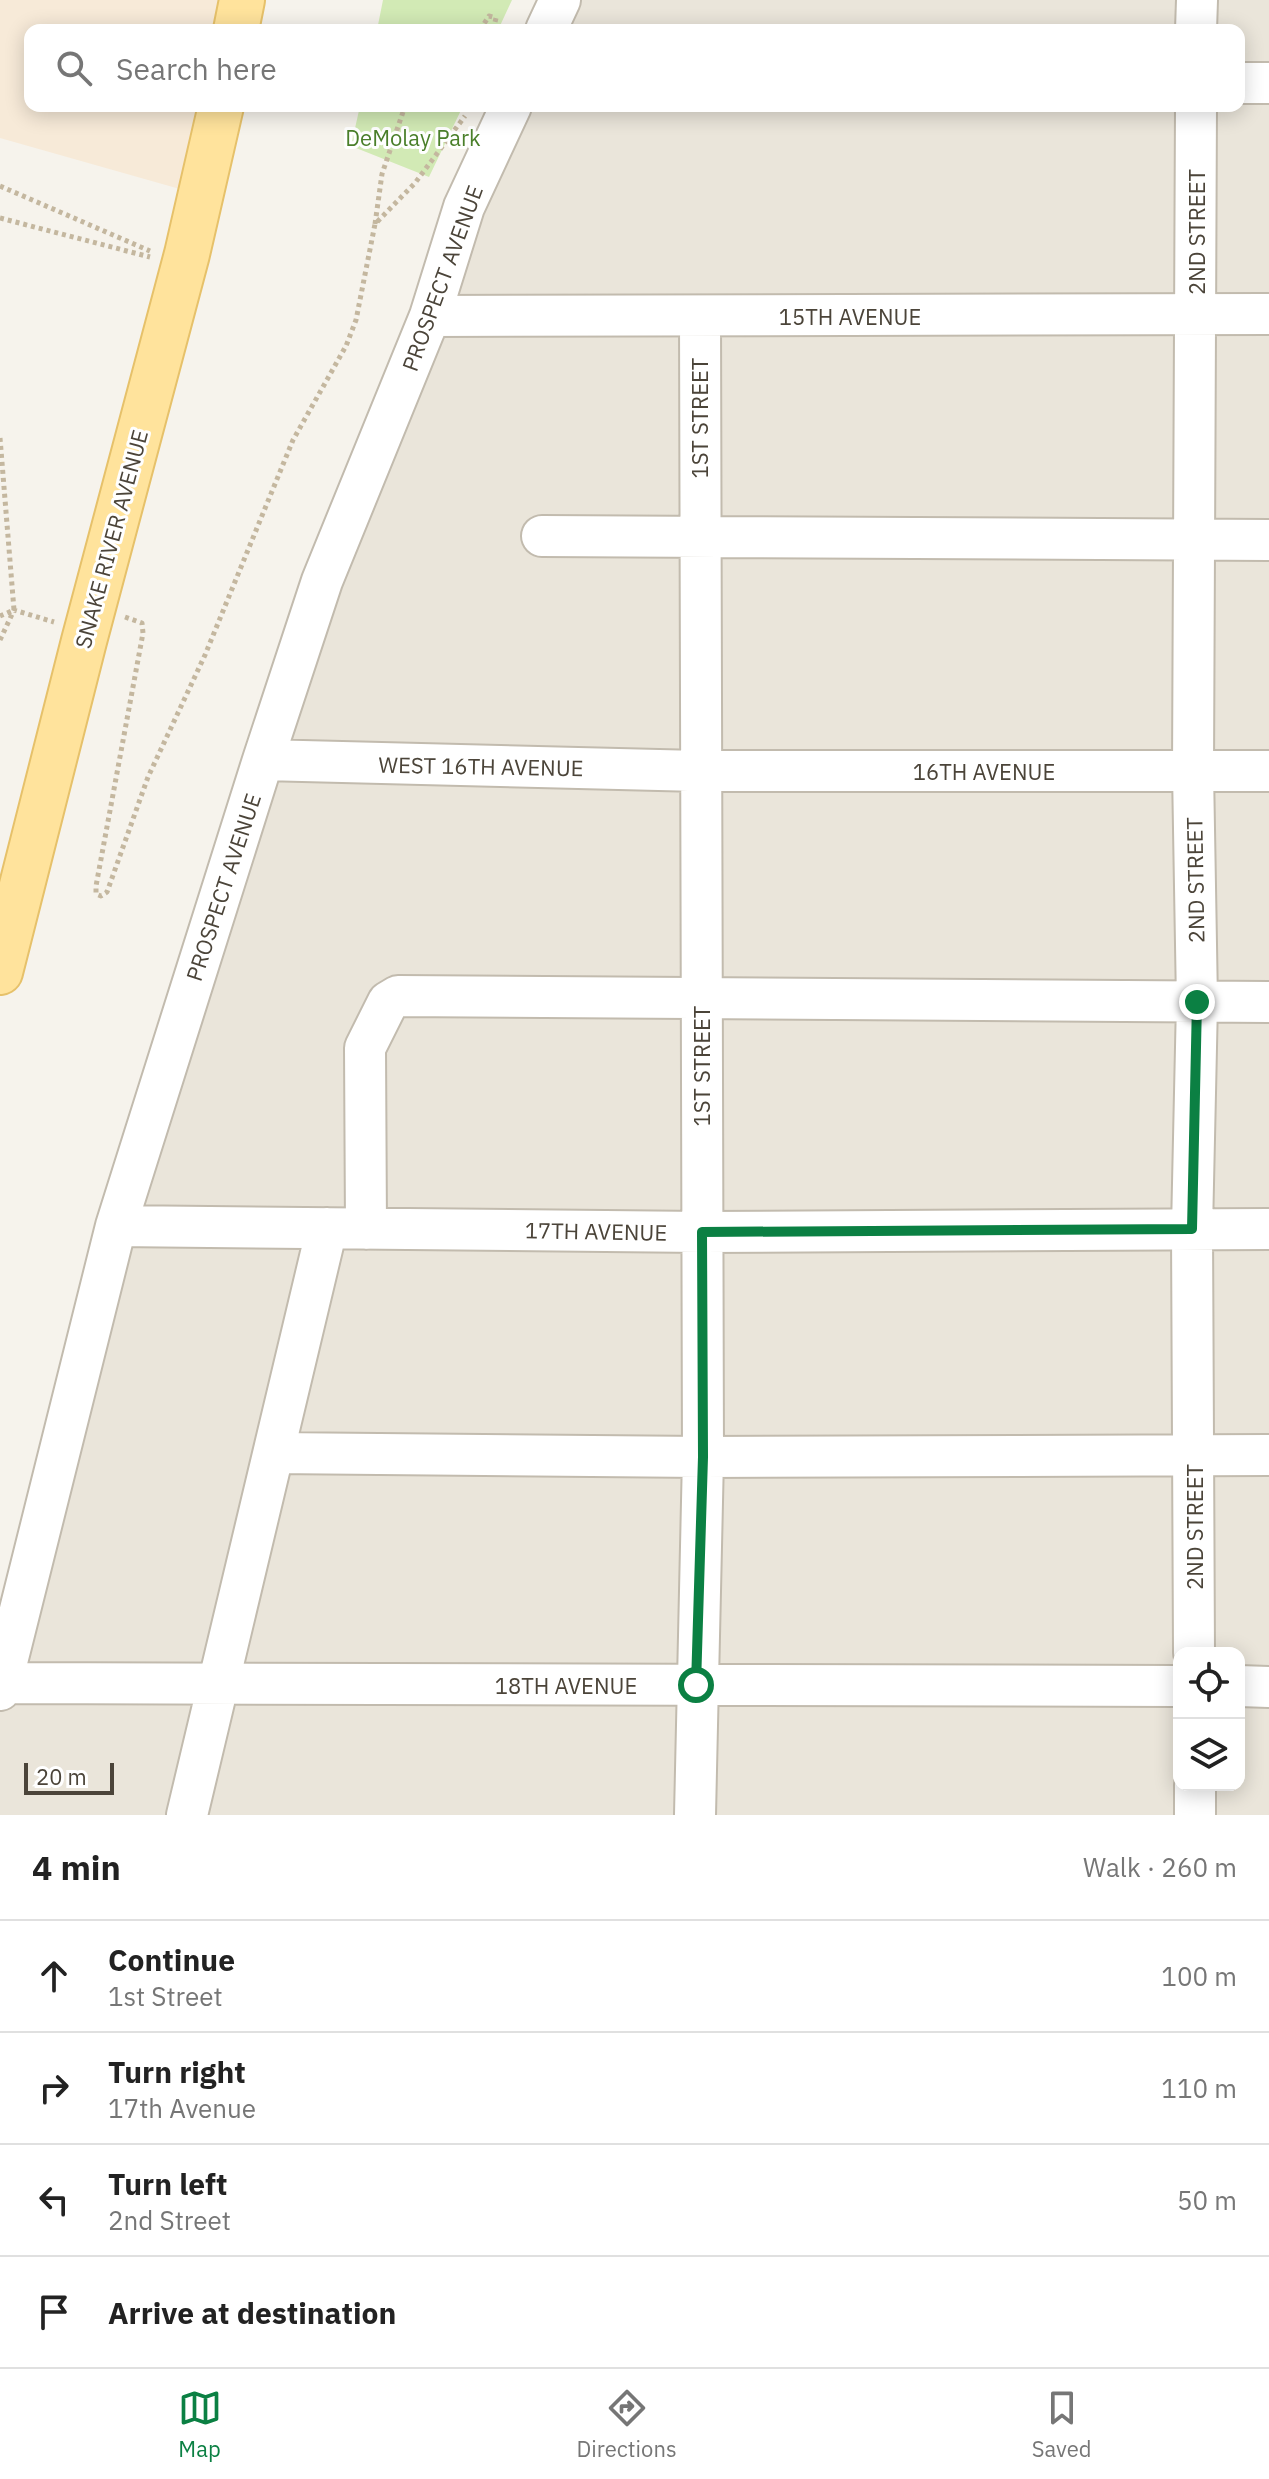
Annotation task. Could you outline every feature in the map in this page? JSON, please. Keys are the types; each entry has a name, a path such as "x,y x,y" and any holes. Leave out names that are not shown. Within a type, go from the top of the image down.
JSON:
{"main road":[{"path":"237,24 242,0"},
{"name":"SNAKE RIVER AVENUE","path":"0,972 184,265 220,112"}],"street":[{"path":"549,24 560,0"},
{"path":"1196,24 1197,0"},
{"path":"1245,83 1269,83"},
{"name":"PROSPECT AVENUE","path":"1,1686 116,1226 263,760 322,581 430,316 464,207 508,112"},
{"name":"2ND STREET","path":"1194,1647 1192,1229 1197,1002 1193,771 1196,112"},
{"name":"15TH AVENUE","path":"430,316 1269,314"},
{"name":"1ST STREET","path":"695,1815 703,1457 700,317"},
{"path":"542,536 1269,540"},
{"name":"WEST 16TH AVENUE","path":"263,760 699,771"},
{"name":"16TH AVENUE","path":"699,771 1269,771"},
{"path":"366,1229 365,1048 388,1002 398,996 1269,1002"},
{"name":"17TH AVENUE","path":"116,1226 702,1232 1269,1229"},
{"path":"187,1815 327,1228"},
{"path":"274,1453 703,1457 1269,1455"},
{"name":"18TH AVENUE","path":"1,1686 1173,1686"},
{"path":"1245,1686 1269,1687"},
{"path":"1195,1791 1195,1815"}],"path":[{"path":"484,24 489,16 496,18 494,24"},
{"path":"134,619 142,623 143,633 96,886 96,894 101,896 107,892 148,777 205,655 293,440 346,346 356,320 382,174 403,112"},
{"path":"375,224 415,183 468,112"},
{"path":"0,186 184,265"},
{"path":"0,218 184,265"},
{"path":"0,438 14,610 0,640"},
{"path":"0,616 14,610 60,624"}],"shaded area":[{"path":"0,0 242,0 237,24 24,24 24,112 220,112 201,195 0,138"},
{"path":"560,0 1269,0 1269,1815 0,1815 0,1690 263,760 509,112 1245,112 1245,24 549,24"}],"green space":[{"path":"383,0 512,0 501,24 378,24"},
{"name":"DeMolay Park","path":"359,112 460,112 429,177 351,146"}],"route":[{"path":"696,1685 703,1457 702,1232 1192,1229 1197,1002"}]}
